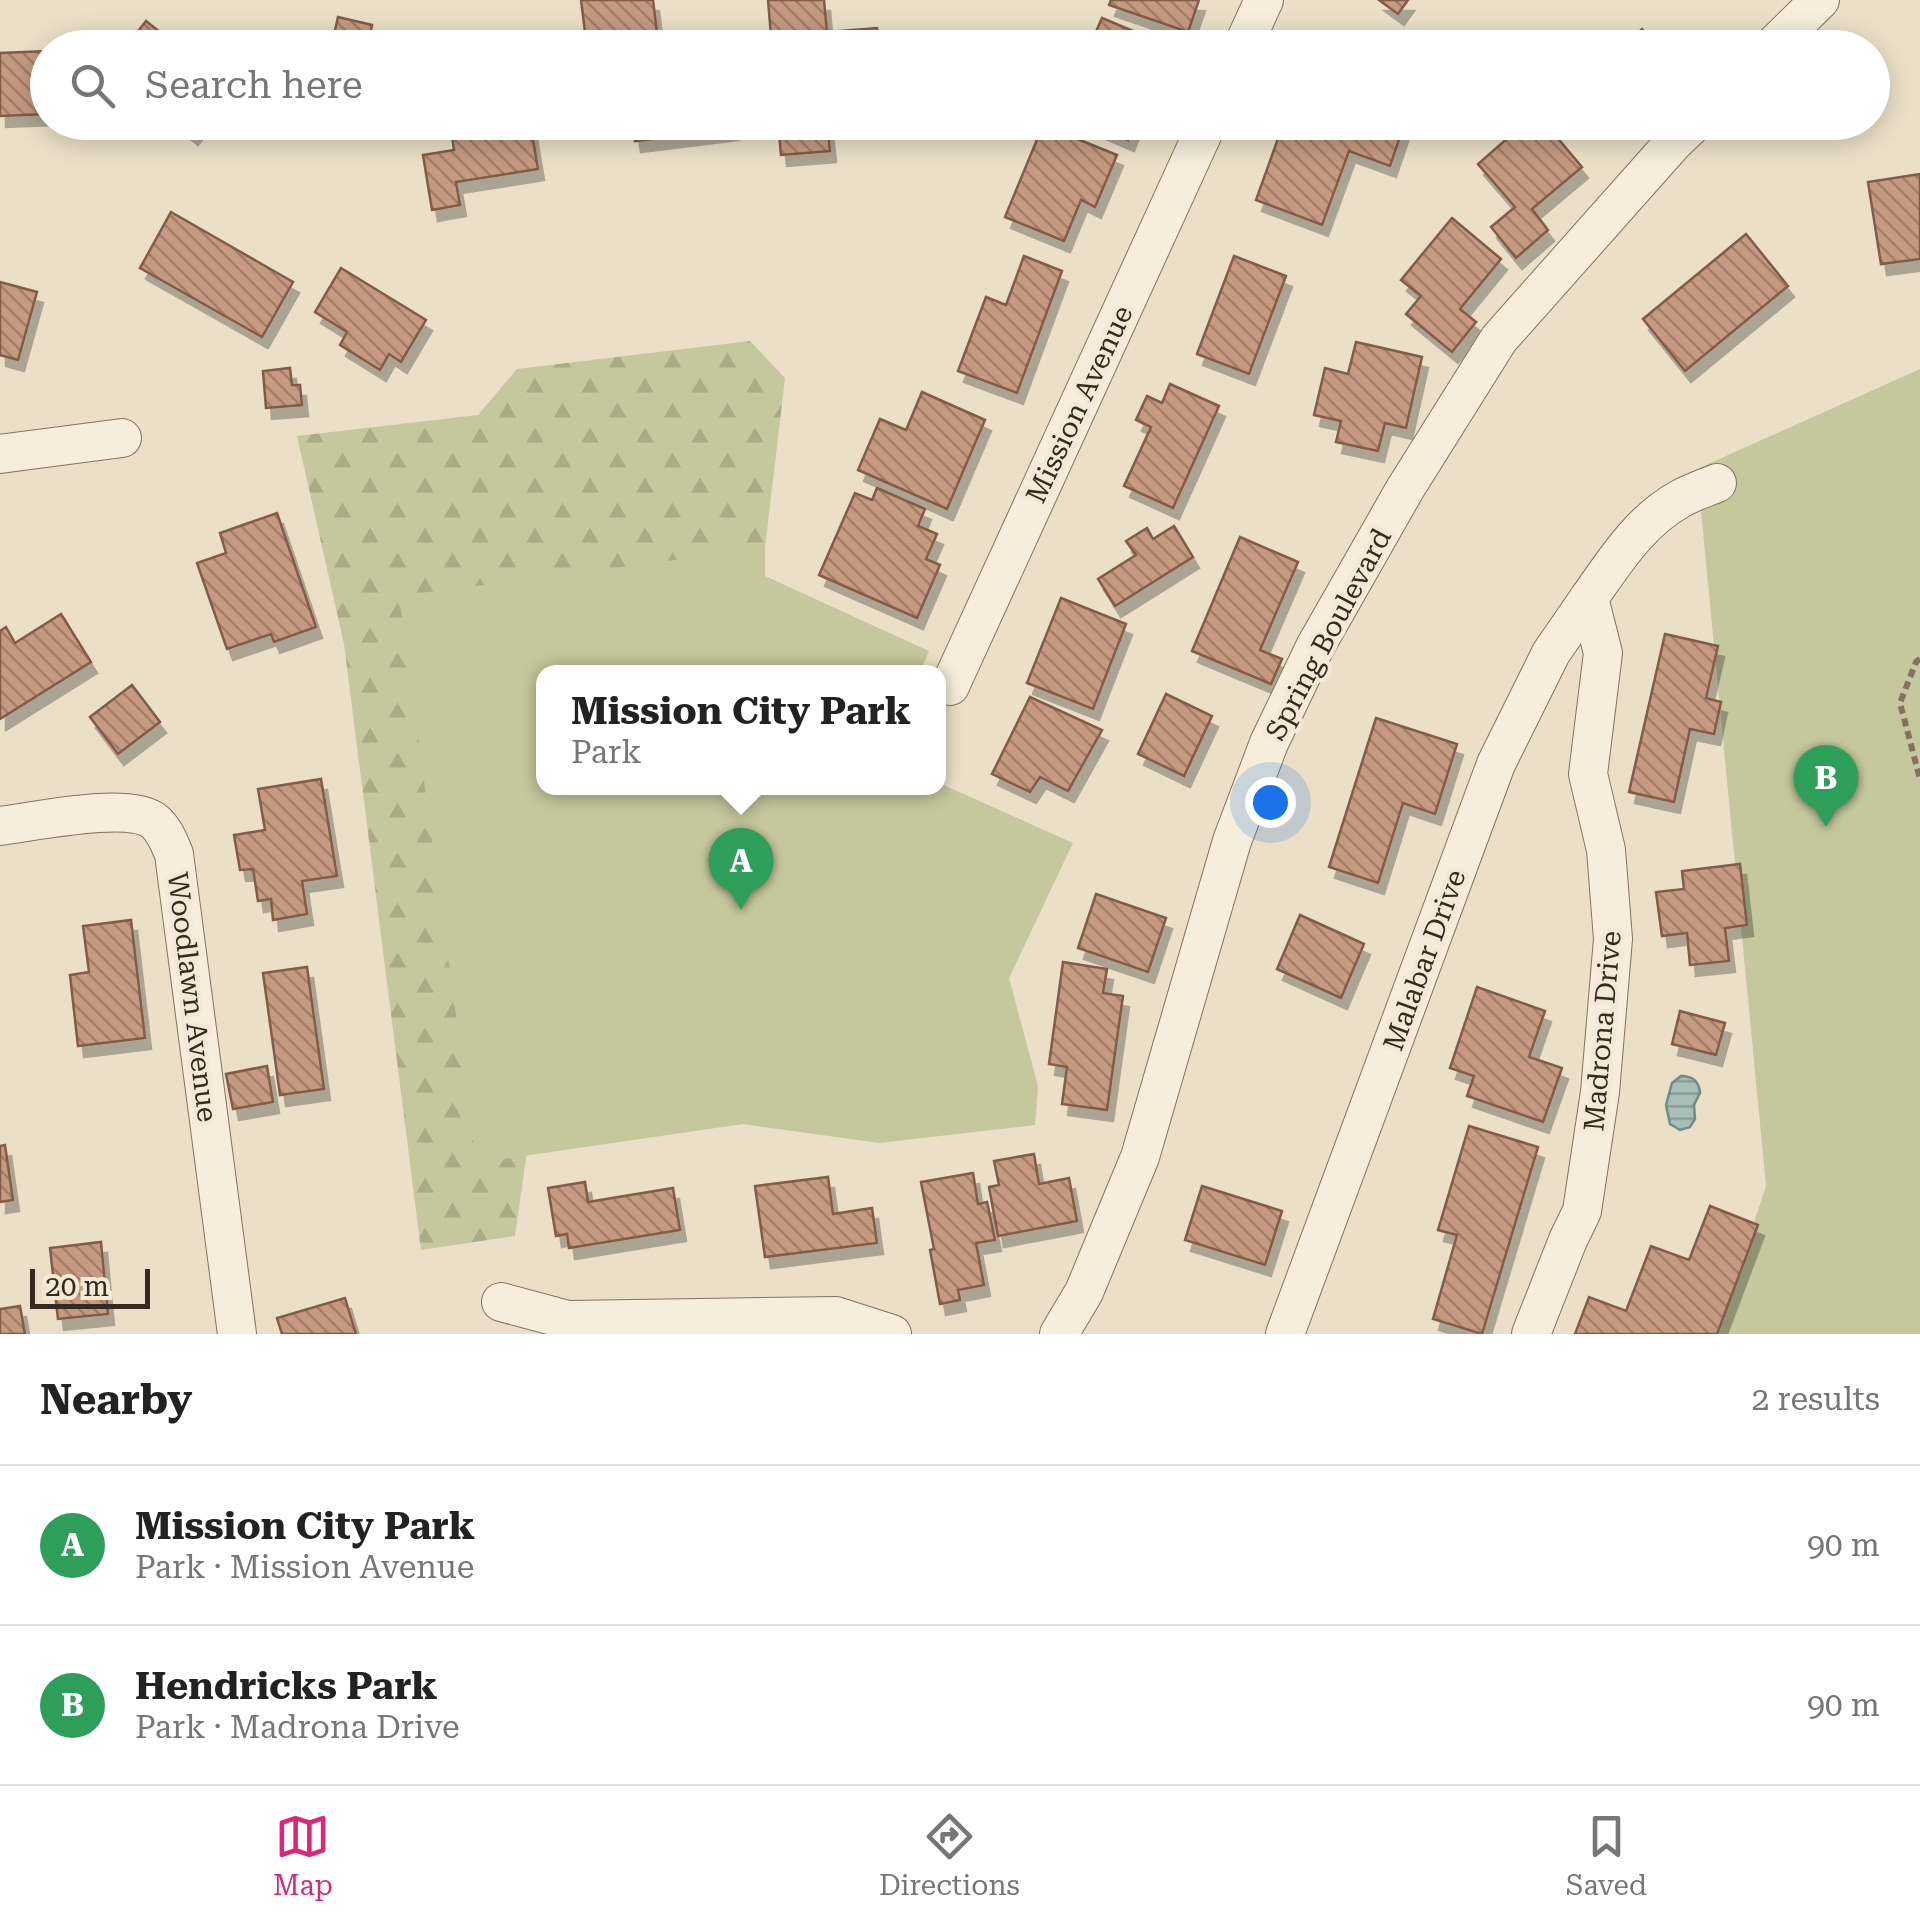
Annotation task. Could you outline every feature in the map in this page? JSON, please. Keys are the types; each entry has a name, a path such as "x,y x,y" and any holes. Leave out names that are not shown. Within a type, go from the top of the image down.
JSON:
{"street":[{"path":"1250,30 1264,0"},
{"path":"1790,30 1820,0"},
{"name":"Mission Avenue","path":"950,686 1200,140"},
{"name":"Spring Boulevard","path":"1059,1334 1084,1292 1140,1158 1232,841 1269,743 1315,647 1405,490 1499,339 1678,140"},
{"path":"0,454 122,438"},
{"path":"1589,598 1622,551 1652,518 1681,498 1717,483"},
{"name":"Malabar Drive","path":"1285,1334 1496,764 1552,654 1589,598"},
{"name":"Madrona Drive","path":"1531,1334 1582,1211 1600,1092 1613,938 1606,850 1588,774 1603,653 1589,598"},
{"name":"Woodlawn Avenue","path":"0,826 120,810 141,814 164,832 174,854 237,1334"},
{"path":"501,1302 568,1320 836,1316 892,1334"}],"path":[{"path":"1920,659 1900,702 1920,779"}],"green space":[{"path":"750,341 785,378 764,576 560,665 536,665 536,795 544,795 531,1123 515,1236 421,1250 344,644 297,436 478,415 517,369"},
{"path":"1920,369 1920,1334 1717,1334 1766,1186 1697,469"},
{"path":"765,548 765,576 929,651 923,665 536,665 536,795 946,795 946,786 1073,843 1009,978 1038,1086 1035,1125 879,1143 743,1124 476,1163 399,596"}],"water":[{"path":"1681,1076 1695,1080 1700,1093 1694,1105 1695,1119 1690,1127 1680,1130 1670,1124 1666,1105 1672,1083"}],"building":[{"path":"581,0 653,0 657,30 585,30"},
{"path":"768,0 824,0 827,30 770,30"},
{"path":"1111,0 1199,0 1189,30 1109,5"},
{"path":"1379,0 1408,0 1398,14"},
{"path":"338,17 372,25 371,30 335,30"},
{"path":"1102,18 1130,30 1097,30"},
{"path":"146,21 157,30 139,30"},
{"path":"30,52 30,115 0,116 0,53"},
{"path":"453,140 533,140 538,169 456,182 460,205 432,210 423,155 454,150"},
{"path":"780,140 829,140 830,151 781,155"},
{"path":"1037,140 1080,140 1117,155 1095,207 1081,200 1064,241 1005,217"},
{"path":"1278,140 1399,140 1390,166 1349,151 1322,225 1256,200"},
{"path":"1505,140 1559,140 1582,167 1532,209 1548,230 1516,258 1491,227 1515,207 1478,164"},
{"path":"1920,174 1920,259 1881,264 1868,182"},
{"path":"171,212 293,282 262,337 140,268"},
{"path":"1452,218 1501,259 1460,309 1476,322 1452,352 1406,314 1421,296 1401,280"},
{"path":"1746,234 1788,286 1685,371 1643,319"},
{"path":"1024,256 1062,271 1017,393 958,371 986,297 1006,305"},
{"path":"1234,256 1286,276 1249,374 1197,354"},
{"path":"341,268 426,320 401,362 389,354 380,370 340,345 347,332 315,312"},
{"path":"0,282 37,292 18,360 0,355"},
{"path":"1356,342 1422,357 1406,428 1385,423 1378,451 1336,442 1341,421 1314,415 1325,368 1348,374"},
{"path":"290,368 292,385 300,385 302,405 266,408 263,371"},
{"path":"1170,384 1219,406 1173,508 1124,486 1151,427 1136,420 1147,396 1162,403"},
{"path":"922,392 985,420 947,509 858,470 880,419 906,430"},
{"path":"877,488 925,509 918,526 937,534 926,559 940,565 917,618 819,575 855,493 872,500"},
{"path":"277,513 316,627 274,642 271,634 227,649 197,563 226,553 220,533"},
{"path":"1174,526 1193,557 1115,606 1098,579 1136,555 1126,541 1147,528 1153,539"},
{"path":"1240,537 1298,562 1260,650 1282,659 1271,684 1192,651"},
{"path":"1061,598 1126,624 1093,709 1027,683"},
{"path":"61,614 91,662 0,719 0,631 6,627 15,643"},
{"path":"1665,634 1718,646 1706,698 1721,702 1714,734 1690,729 1674,802 1629,792"},
{"path":"132,685 160,722 118,754 90,717"},
{"path":"1166,694 1212,716 1184,776 1138,754"},
{"path":"1030,697 1102,730 1068,791 1040,777 1030,792 992,774"},
{"path":"1376,718 1457,744 1435,814 1403,803 1378,883 1329,867"},
{"path":"321,779 337,876 302,881 307,914 273,920 271,899 258,901 253,869 240,870 234,835 265,830 258,789"},
{"path":"1740,864 1747,925 1725,928 1729,961 1690,965 1687,933 1662,936 1656,892 1684,889 1682,871"},
{"path":"1096,894 1166,918 1148,972 1078,948"},
{"path":"1300,915 1364,944 1341,998 1277,969"},
{"path":"131,920 145,1038 78,1046 70,975 89,972 83,926"},
{"path":"1063,962 1107,969 1103,993 1123,996 1107,1110 1062,1104 1067,1067 1049,1064"},
{"path":"307,967 324,1089 280,1095 263,973"},
{"path":"1477,987 1545,1011 1529,1057 1562,1068 1543,1122 1467,1096 1474,1076 1450,1068"},
{"path":"1680,1011 1725,1023 1716,1055 1672,1044"},
{"path":"267,1066 273,1102 233,1109 226,1074"},
{"path":"1469,1126 1538,1147 1482,1334 1433,1319 1457,1235 1438,1230"},
{"path":"5,1145 13,1200 0,1202 0,1146"},
{"path":"1034,1154 1039,1184 1069,1178 1077,1221 998,1236 989,1187 999,1185 994,1161"},
{"path":"973,1173 978,1204 987,1202 995,1240 976,1243 984,1285 958,1290 960,1300 940,1304 921,1182"},
{"path":"828,1177 833,1214 872,1208 877,1243 765,1257 755,1186"},
{"path":"585,1182 588,1202 673,1188 680,1230 569,1248 567,1234 556,1236 548,1188"},
{"path":"1202,1186 1282,1211 1265,1265 1185,1240"},
{"path":"1710,1206 1758,1225 1717,1334 1575,1334 1589,1297 1626,1311 1651,1246 1689,1260"},
{"path":"101,1242 108,1314 58,1319 50,1248"},
{"path":"345,1298 356,1334 282,1334 277,1318"},
{"path":"20,1306 25,1334 0,1334 0,1309"}],"place":[{"name":"Hendricks Park","path":"1826,827"},
{"name":"Mission City Park","path":"741,910"}]}
